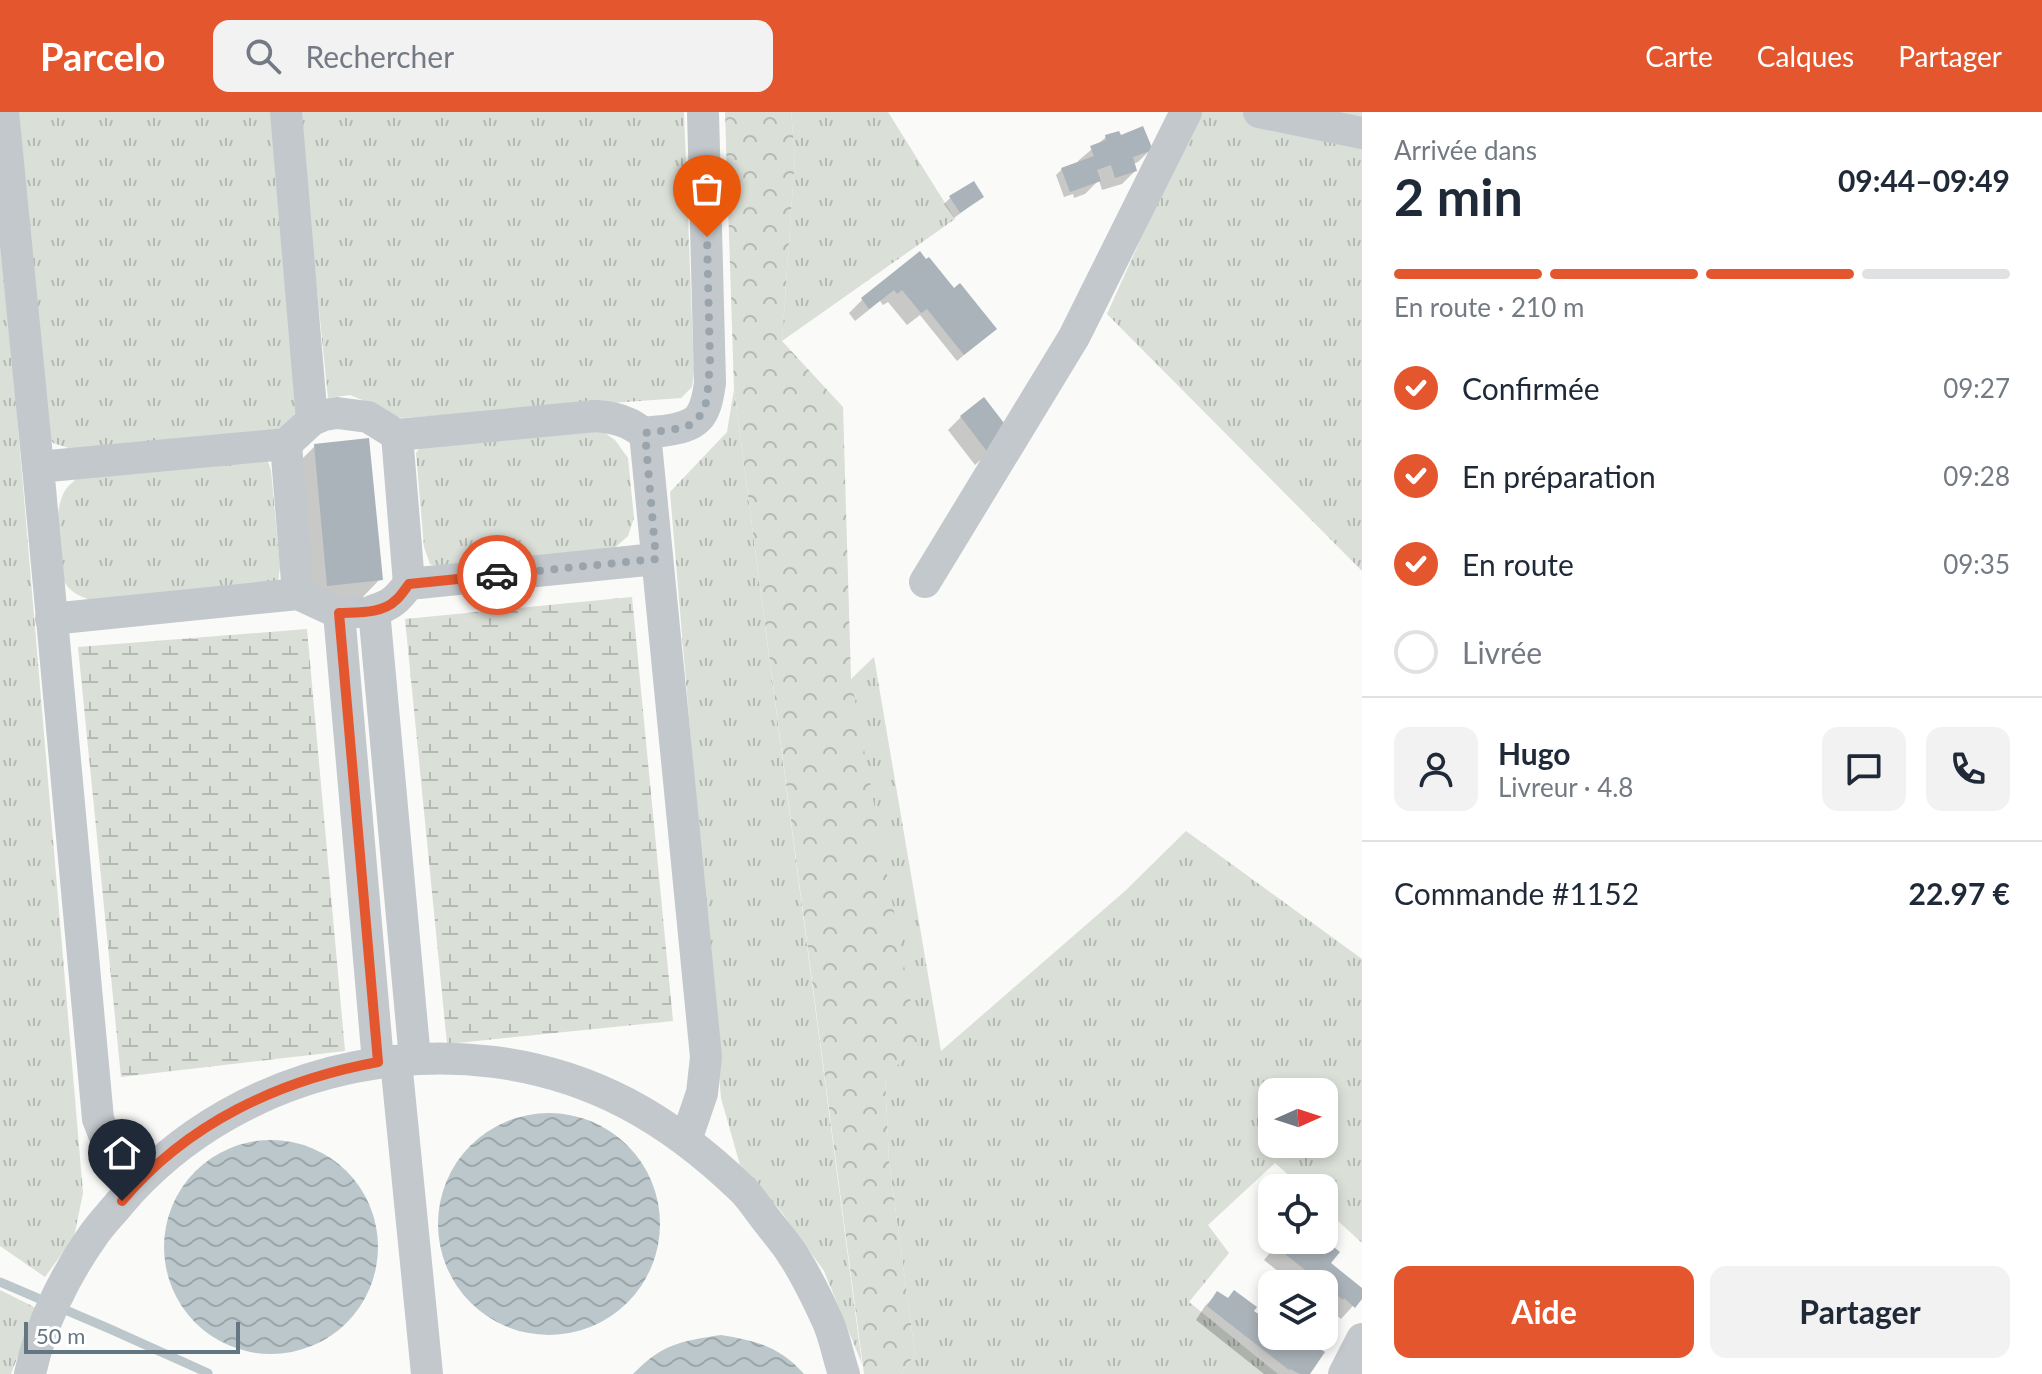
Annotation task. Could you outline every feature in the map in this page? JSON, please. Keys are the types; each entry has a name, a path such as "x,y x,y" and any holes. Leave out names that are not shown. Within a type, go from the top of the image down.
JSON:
{"street":[{"path":"3,112 98,1119 109,1147 137,1183"},
{"path":"286,112 312,420"},
{"path":"38,467 286,444 312,420 337,413 368,417 397,435 596,416 621,420 645,433 683,428 694,423 707,400 710,362 703,112"},
{"path":"925,582 1074,337 1186,112"},
{"path":"1259,112 1362,133"},
{"path":"645,433 706,1057 702,1093 686,1140"},
{"path":"51,619 298,594 339,613 385,607 396,601 409,584 397,435"},
{"path":"286,444 298,594"},
{"path":"409,584 656,559"},
{"path":"374,610 396,1061"},
{"path":"339,613 396,1061 427,1374"},
{"path":"30,1374 57,1296 93,1236 137,1183 218,1119 279,1089 344,1068 396,1061 487,1061 558,1076 592,1088 625,1102 686,1140 745,1192 792,1254 828,1323 844,1374"},
{"path":"1344,1374 1362,1339"}],"green space":[{"path":"17,112 276,112 303,405 274,435 75,450 53,443 42,425"},
{"path":"299,112 684,112 694,372 692,387 681,398 403,418 387,415 372,404 350,395 328,398"},
{"path":"725,112 791,112 795,157 782,341 843,407 851,679 919,1047 885,1076 889,1162 915,1354 901,1374 864,1374 734,389"},
{"path":"791,112 888,112 955,219 782,341 795,157"},
{"path":"1198,112 1362,112 1362,571 1107,314"},
{"path":"0,215 83,1193 74,1237 45,1277 0,1246"},
{"path":"734,389 862,1364 824,1271 780,1210 740,1165 721,1098 670,492 727,432"},
{"path":"595,426 615,440 628,458 634,518 628,536 611,551 441,569 430,564 424,547 416,453 423,444"},
{"path":"266,458 271,470 280,567 278,583 103,603 77,594 65,583 57,550 57,522 66,489 80,476"},
{"path":"632,597 673,1021 447,1044 405,619"},
{"path":"307,629 345,1051 121,1077 78,647"},
{"path":"874,657 941,1051 1125,891 1186,831 1362,959 1362,1243 1338,1221 1338,1174 1287,1174 1275,1163 1263,1174 1258,1174 1258,1179 1208,1225 1229,1253 1189,1302 1278,1374 901,1374 915,1354 889,1162 885,1076 851,679"},
{"path":"0,1290 36,1308 11,1374 0,1374"}],"water":[{"path":"549,1113 592,1121 628,1145 652,1181 660,1224 652,1267 628,1303 592,1327 549,1335 506,1327 470,1303 446,1267 438,1224 446,1181 470,1145 506,1121"},
{"path":"271,1140 312,1148 347,1171 370,1206 378,1247 370,1288 347,1323 312,1346 271,1354 230,1346 195,1323 172,1288 164,1247 172,1206 195,1171 230,1148"},
{"path":"721,1335 766,1346 785,1357 804,1374 633,1374 663,1350 694,1339"}],"building":[{"path":"1143,126 1153,150 1133,157 1137,171 1115,178 1111,165 1097,170 1101,181 1070,192 1061,168 1094,156 1090,146 1106,140 1105,135 1119,131 1121,135"},
{"path":"974,181 984,197 960,213 949,196"},
{"path":"920,251 926,259 929,257 954,288 960,283 997,329 964,355 927,309 921,313 902,290 897,294 894,290 869,309 861,298"},
{"path":"984,397 1007,427 989,454 960,416"},
{"path":"369,438 383,580 327,586 314,444"},
{"path":"1338,1250 1340,1252 1331,1263 1362,1288 1362,1299 1355,1308 1338,1296 1338,1270 1305,1270 1285,1254 1338,1254"},
{"path":"1234,1290 1257,1307 1254,1311 1258,1314 1258,1346 1207,1306 1217,1291 1228,1298"},
{"path":"1263,1350 1325,1352 1310,1374 1289,1370"}],"waterway":[{"path":"0,1282 208,1373"}],"way so far":[{"path":"497,575 656,559 645,433 683,428 694,423 707,400 710,362 707,237"}],"route":[{"path":"122,1201 162,1160 218,1119 311,1077 378,1062 339,613 385,607 396,601 409,584 497,575"}]}
